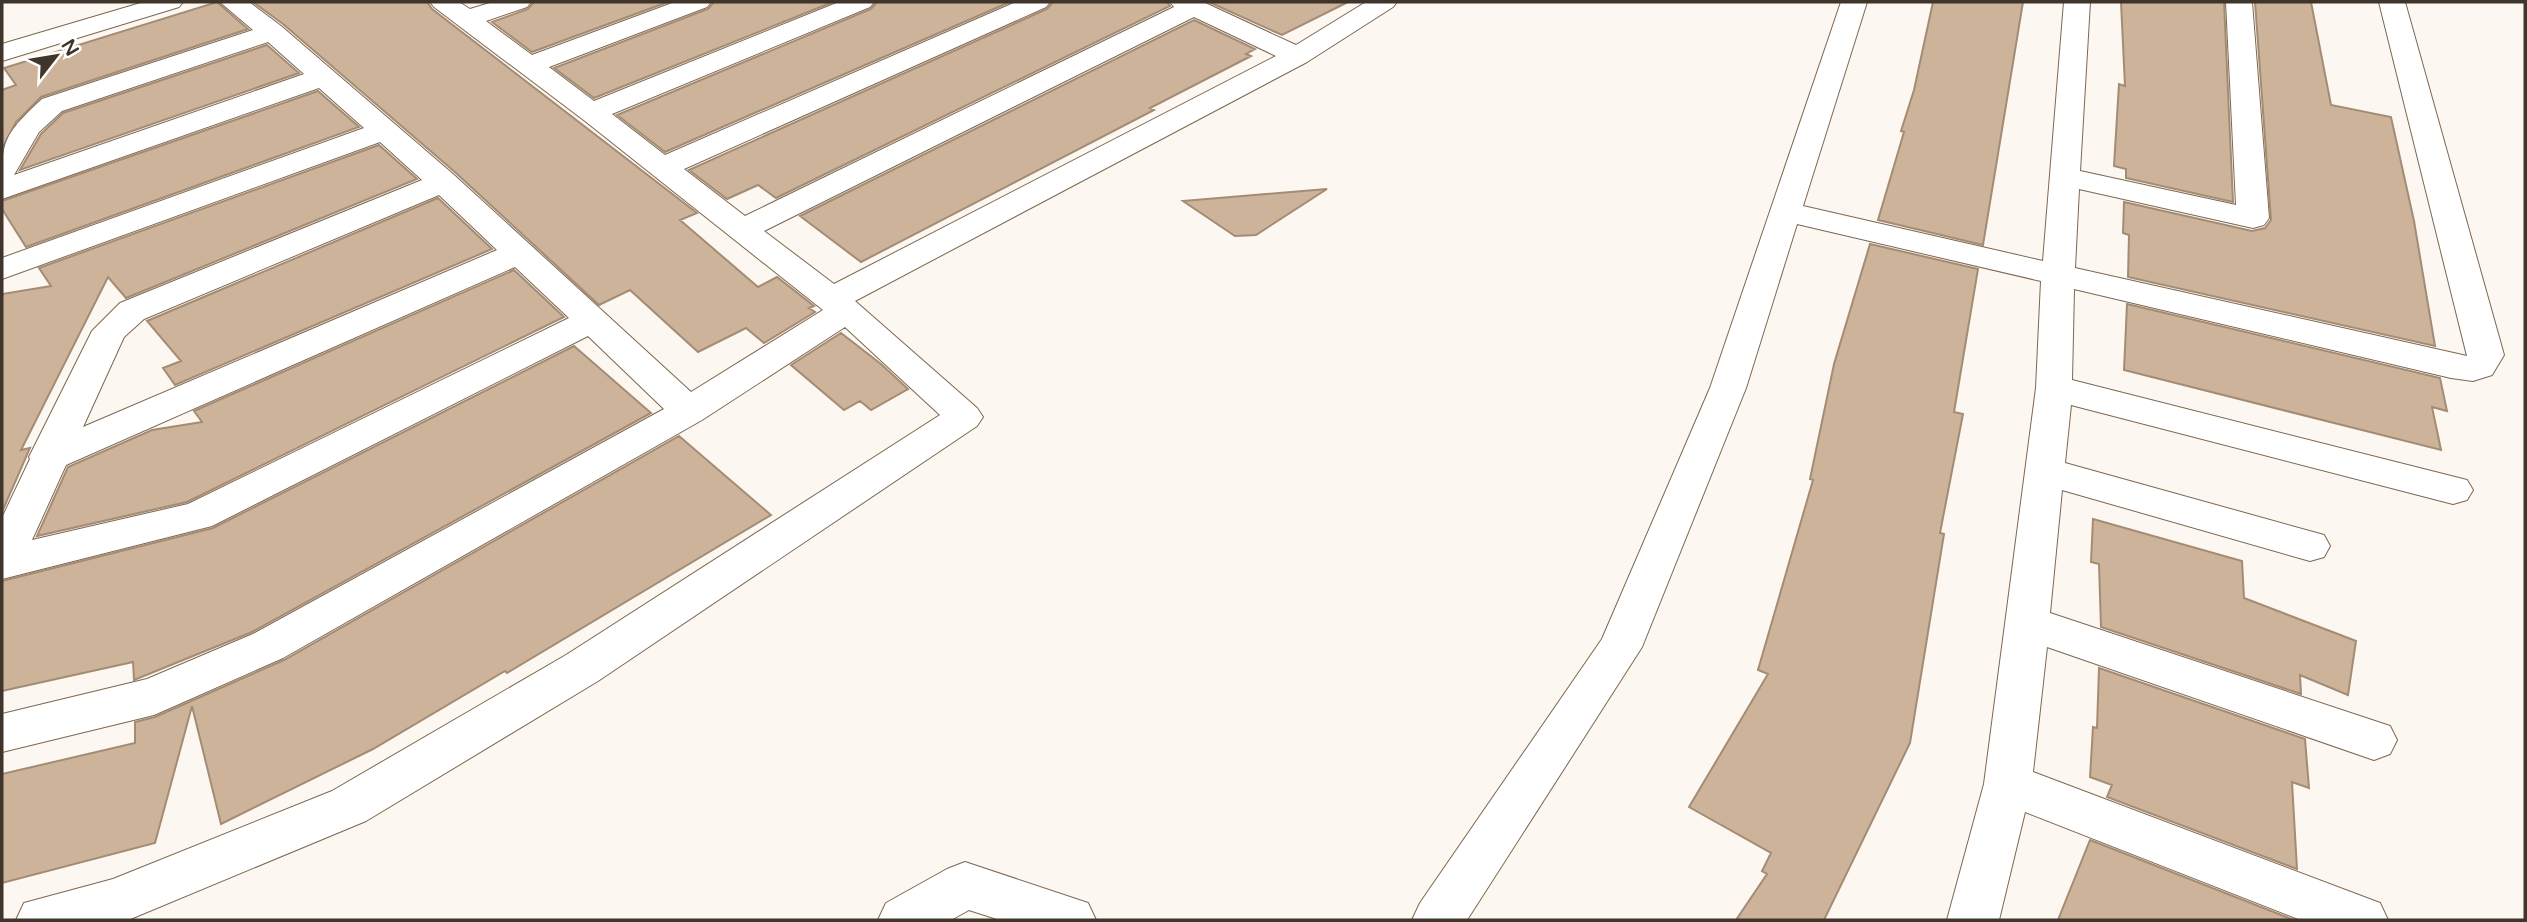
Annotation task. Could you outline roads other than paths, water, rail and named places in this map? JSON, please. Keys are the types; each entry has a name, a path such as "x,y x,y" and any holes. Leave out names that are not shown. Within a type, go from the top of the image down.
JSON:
{"street":[{"path":"2,53 170,2"},
{"path":"233,2 272,32 443,182 689,411"},
{"path":"455,10 518,2"},
{"path":"532,64 698,2"},
{"path":"591,112 862,2"},
{"path":"663,167 1037,2"},
{"path":"2,733 154,696 268,646 689,411 838,305 1297,56 1384,2"},
{"path":"1438,920 1620,647 1728,388 1854,2"},
{"path":"1973,920 2008,784 2028,623 2054,388 2058,275 2067,177 2077,2"},
{"path":"2067,177 2253,218 2239,2"},
{"path":"1786,212 2451,366 2473,369 2479,367 2486,355 2392,2"},
{"path":"743,229 1189,4 1297,56"},
{"path":"42,920 114,902 349,806 582,668 964,417 838,305 743,229 532,64 455,10"},
{"path":"2,171 27,127 52,105 272,32"},
{"path":"2,190 323,77"},
{"path":"2,268 382,131"},
{"path":"2,562 108,331 132,311 443,182"},
{"path":"48,457 519,253"},
{"path":"2,562 198,516 593,320"},
{"path":"2054,388 2453,490"},
{"path":"2044,471 2309,546"},
{"path":"2028,623 2374,740"},
{"path":"2008,784 2362,920"},
{"path":"904,920 965,885 1070,920"}]}
